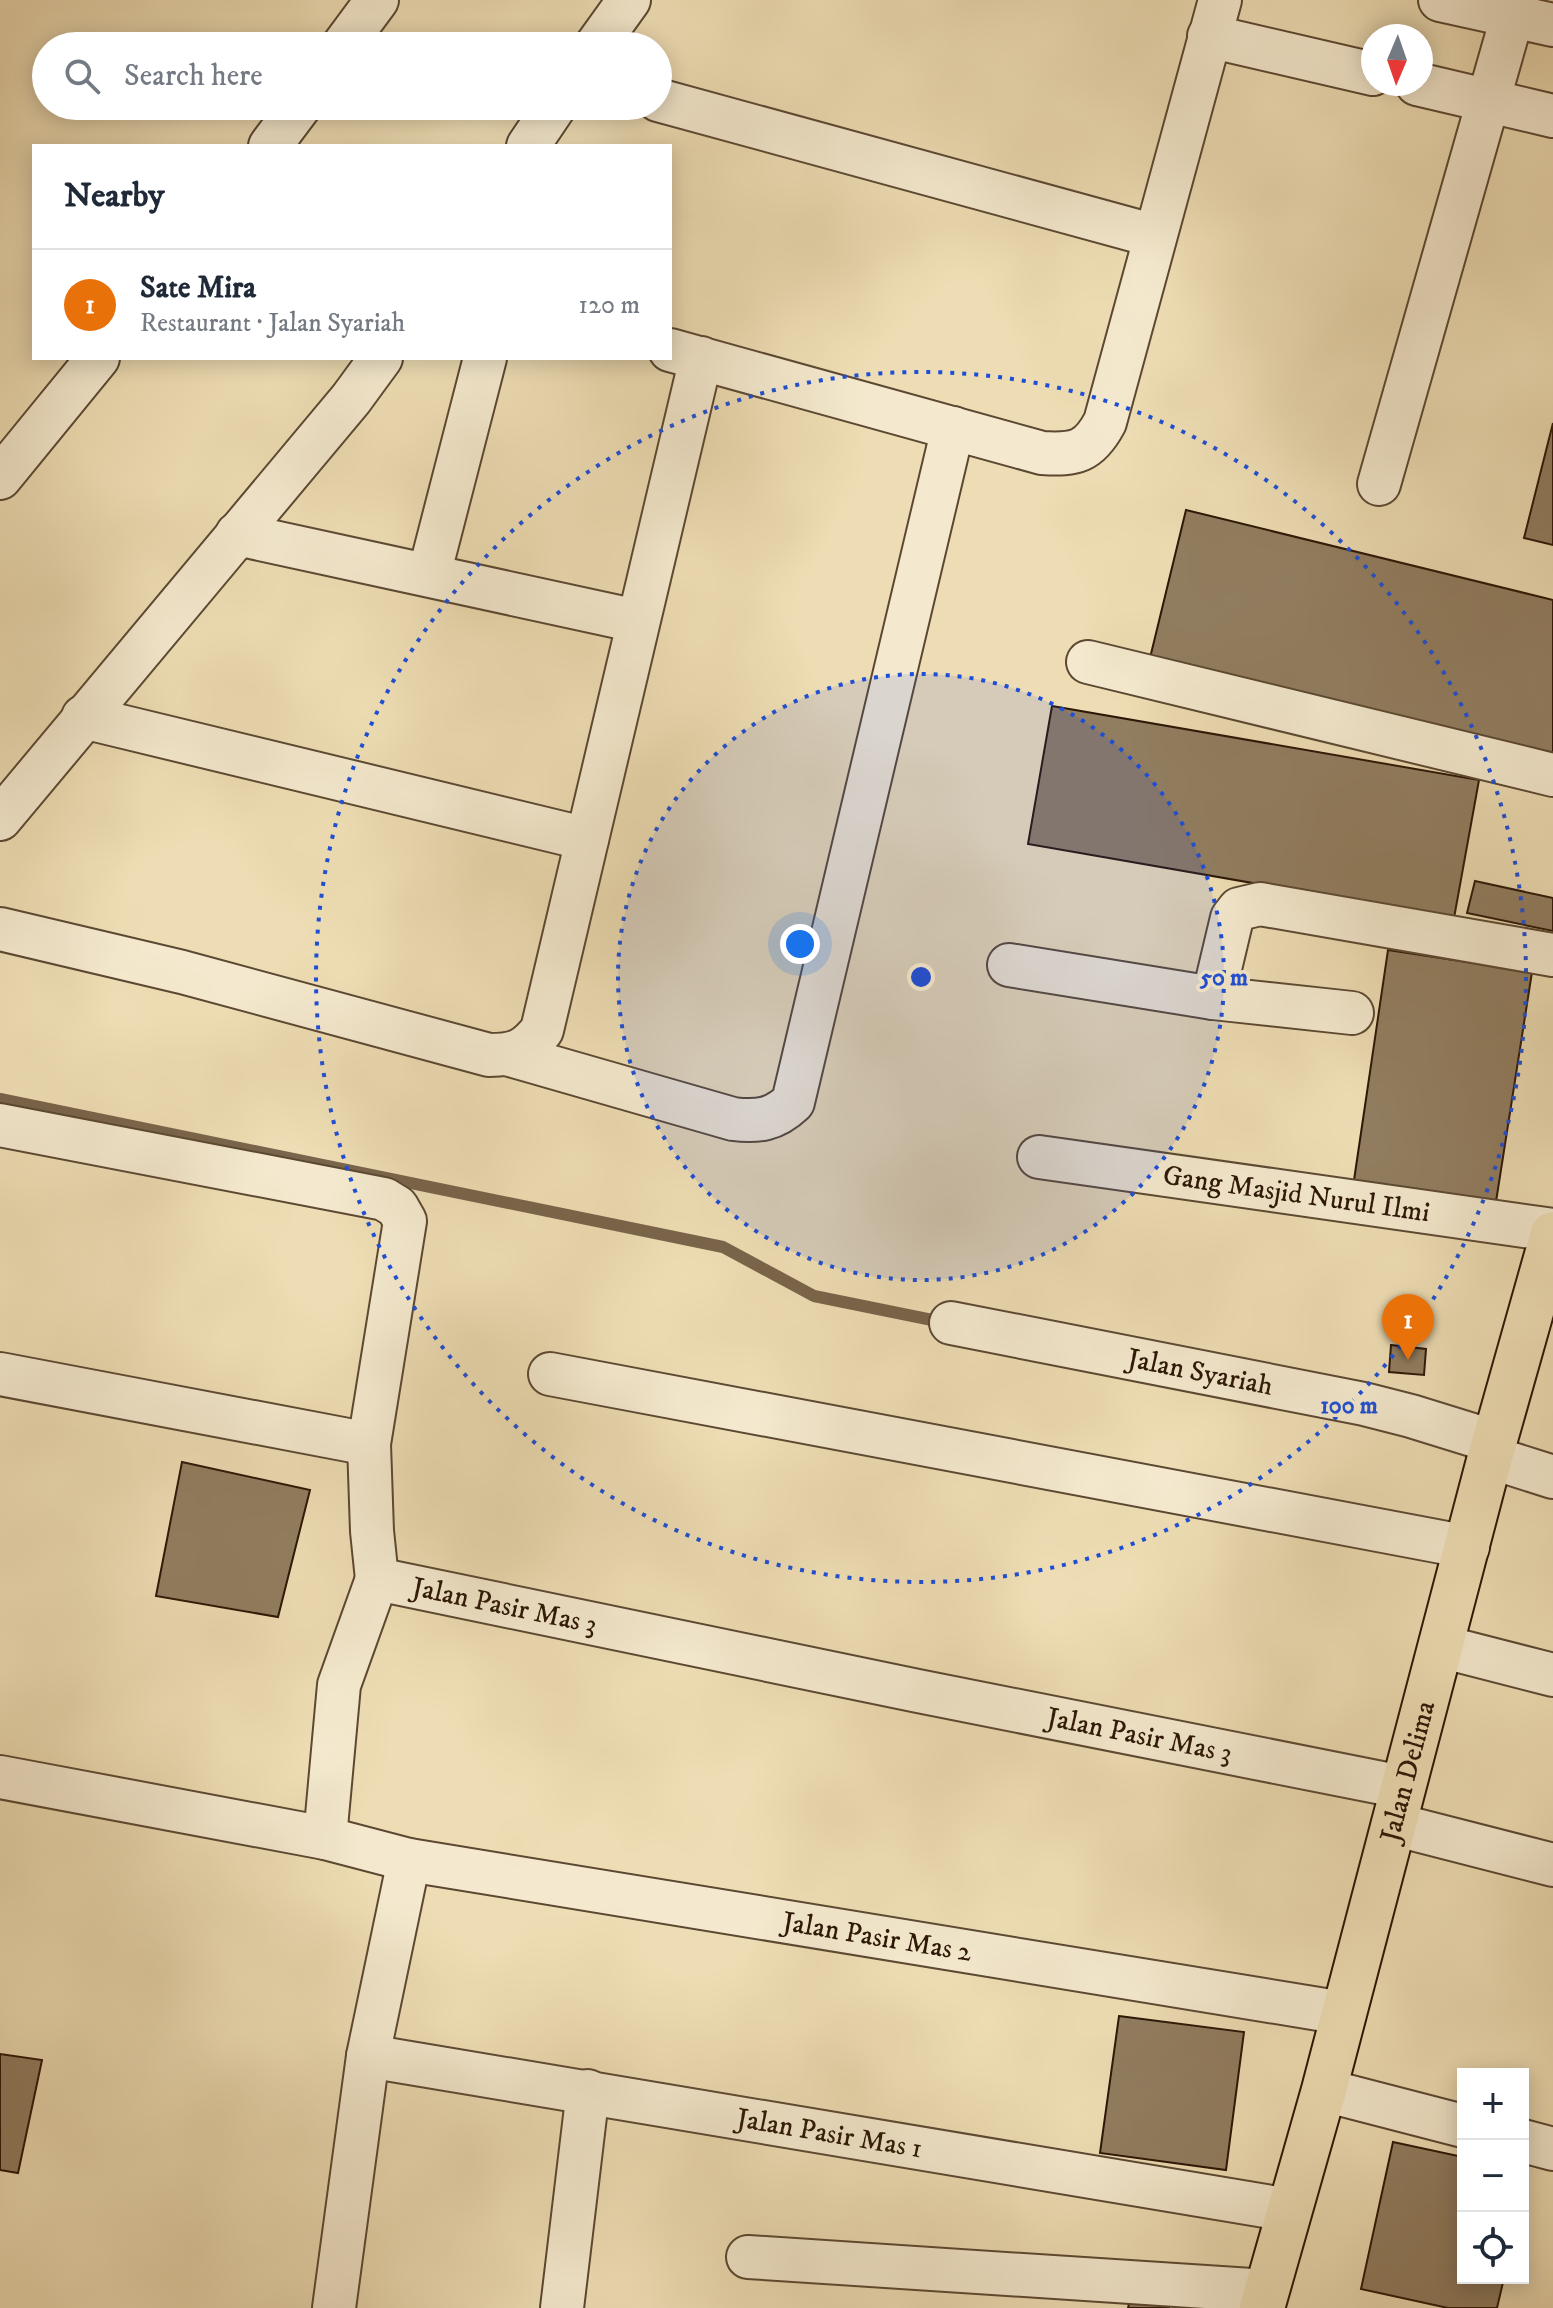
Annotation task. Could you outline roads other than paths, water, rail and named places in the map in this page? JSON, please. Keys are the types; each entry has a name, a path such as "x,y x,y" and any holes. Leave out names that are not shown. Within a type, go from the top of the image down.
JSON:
{"main road":[{"name":"Jalan Delima","path":"1264,2299 1324,2090 1492,1449 1552,1237"}],"street":[{"path":"353,32 377,0"},
{"path":"606,32 629,0"},
{"path":"1379,484 1488,100 1528,13 1440,0"},
{"path":"510,1055 531,1045 542,1030 637,621 686,354 1042,453 1067,455 1082,450 1096,440 1105,422 1213,10 1361,69"},
{"path":"1433,88 1553,116"},
{"path":"672,104 1155,236"},
{"path":"272,144 290,120"},
{"path":"529,144 546,120"},
{"path":"0,478 96,360"},
{"path":"0,819 351,399 380,360"},
{"path":"429,575 484,360"},
{"path":"0,929 182,972 467,1050 489,1055 510,1055 733,1119 756,1122 779,1115 793,1102 953,428"},
{"path":"237,534 637,621"},
{"path":"1088,662 1553,775"},
{"path":"83,717 587,839"},
{"path":"1213,998 1227,928 1239,909 1248,905 1260,904 1553,955"},
{"path":"1009,965 1213,998 1352,1013"},
{"name":"Jalan Pasir Mas 3","path":"0,1125 384,1199 397,1207 405,1221 369,1444 377,1579 918,1691 1397,1805 1553,1865"},
{"name":"Gang Masjid Nurul Ilmi","path":"1039,1157 1552,1237"},
{"name":"Jalan Syariah","path":"951,1323 1364,1404 1492,1449 1553,1477"},
{"path":"0,1374 369,1444"},
{"path":"550,1374 1468,1547"},
{"path":"325,1838 339,1685 377,1579"},
{"path":"1440,1646 1553,1675"},
{"name":"Jalan Pasir Mas 2","path":"0,1777 325,1838 409,1860 1343,2013"},
{"path":"334,2308 368,2056 409,1860"},
{"name":"Jalan Pasir Mas 1","path":"368,2056 1289,2210"},
{"path":"1324,2090 1457,2124"},
{"path":"562,2308 588,2091"},
{"path":"1529,2143 1553,2149"},
{"path":"748,2257 1264,2299"}],"waterway":[{"path":"0,1099 723,1247 814,1296 947,1323"}],"place":[{"name":"Sate Mira","path":"1408,1360"}]}
